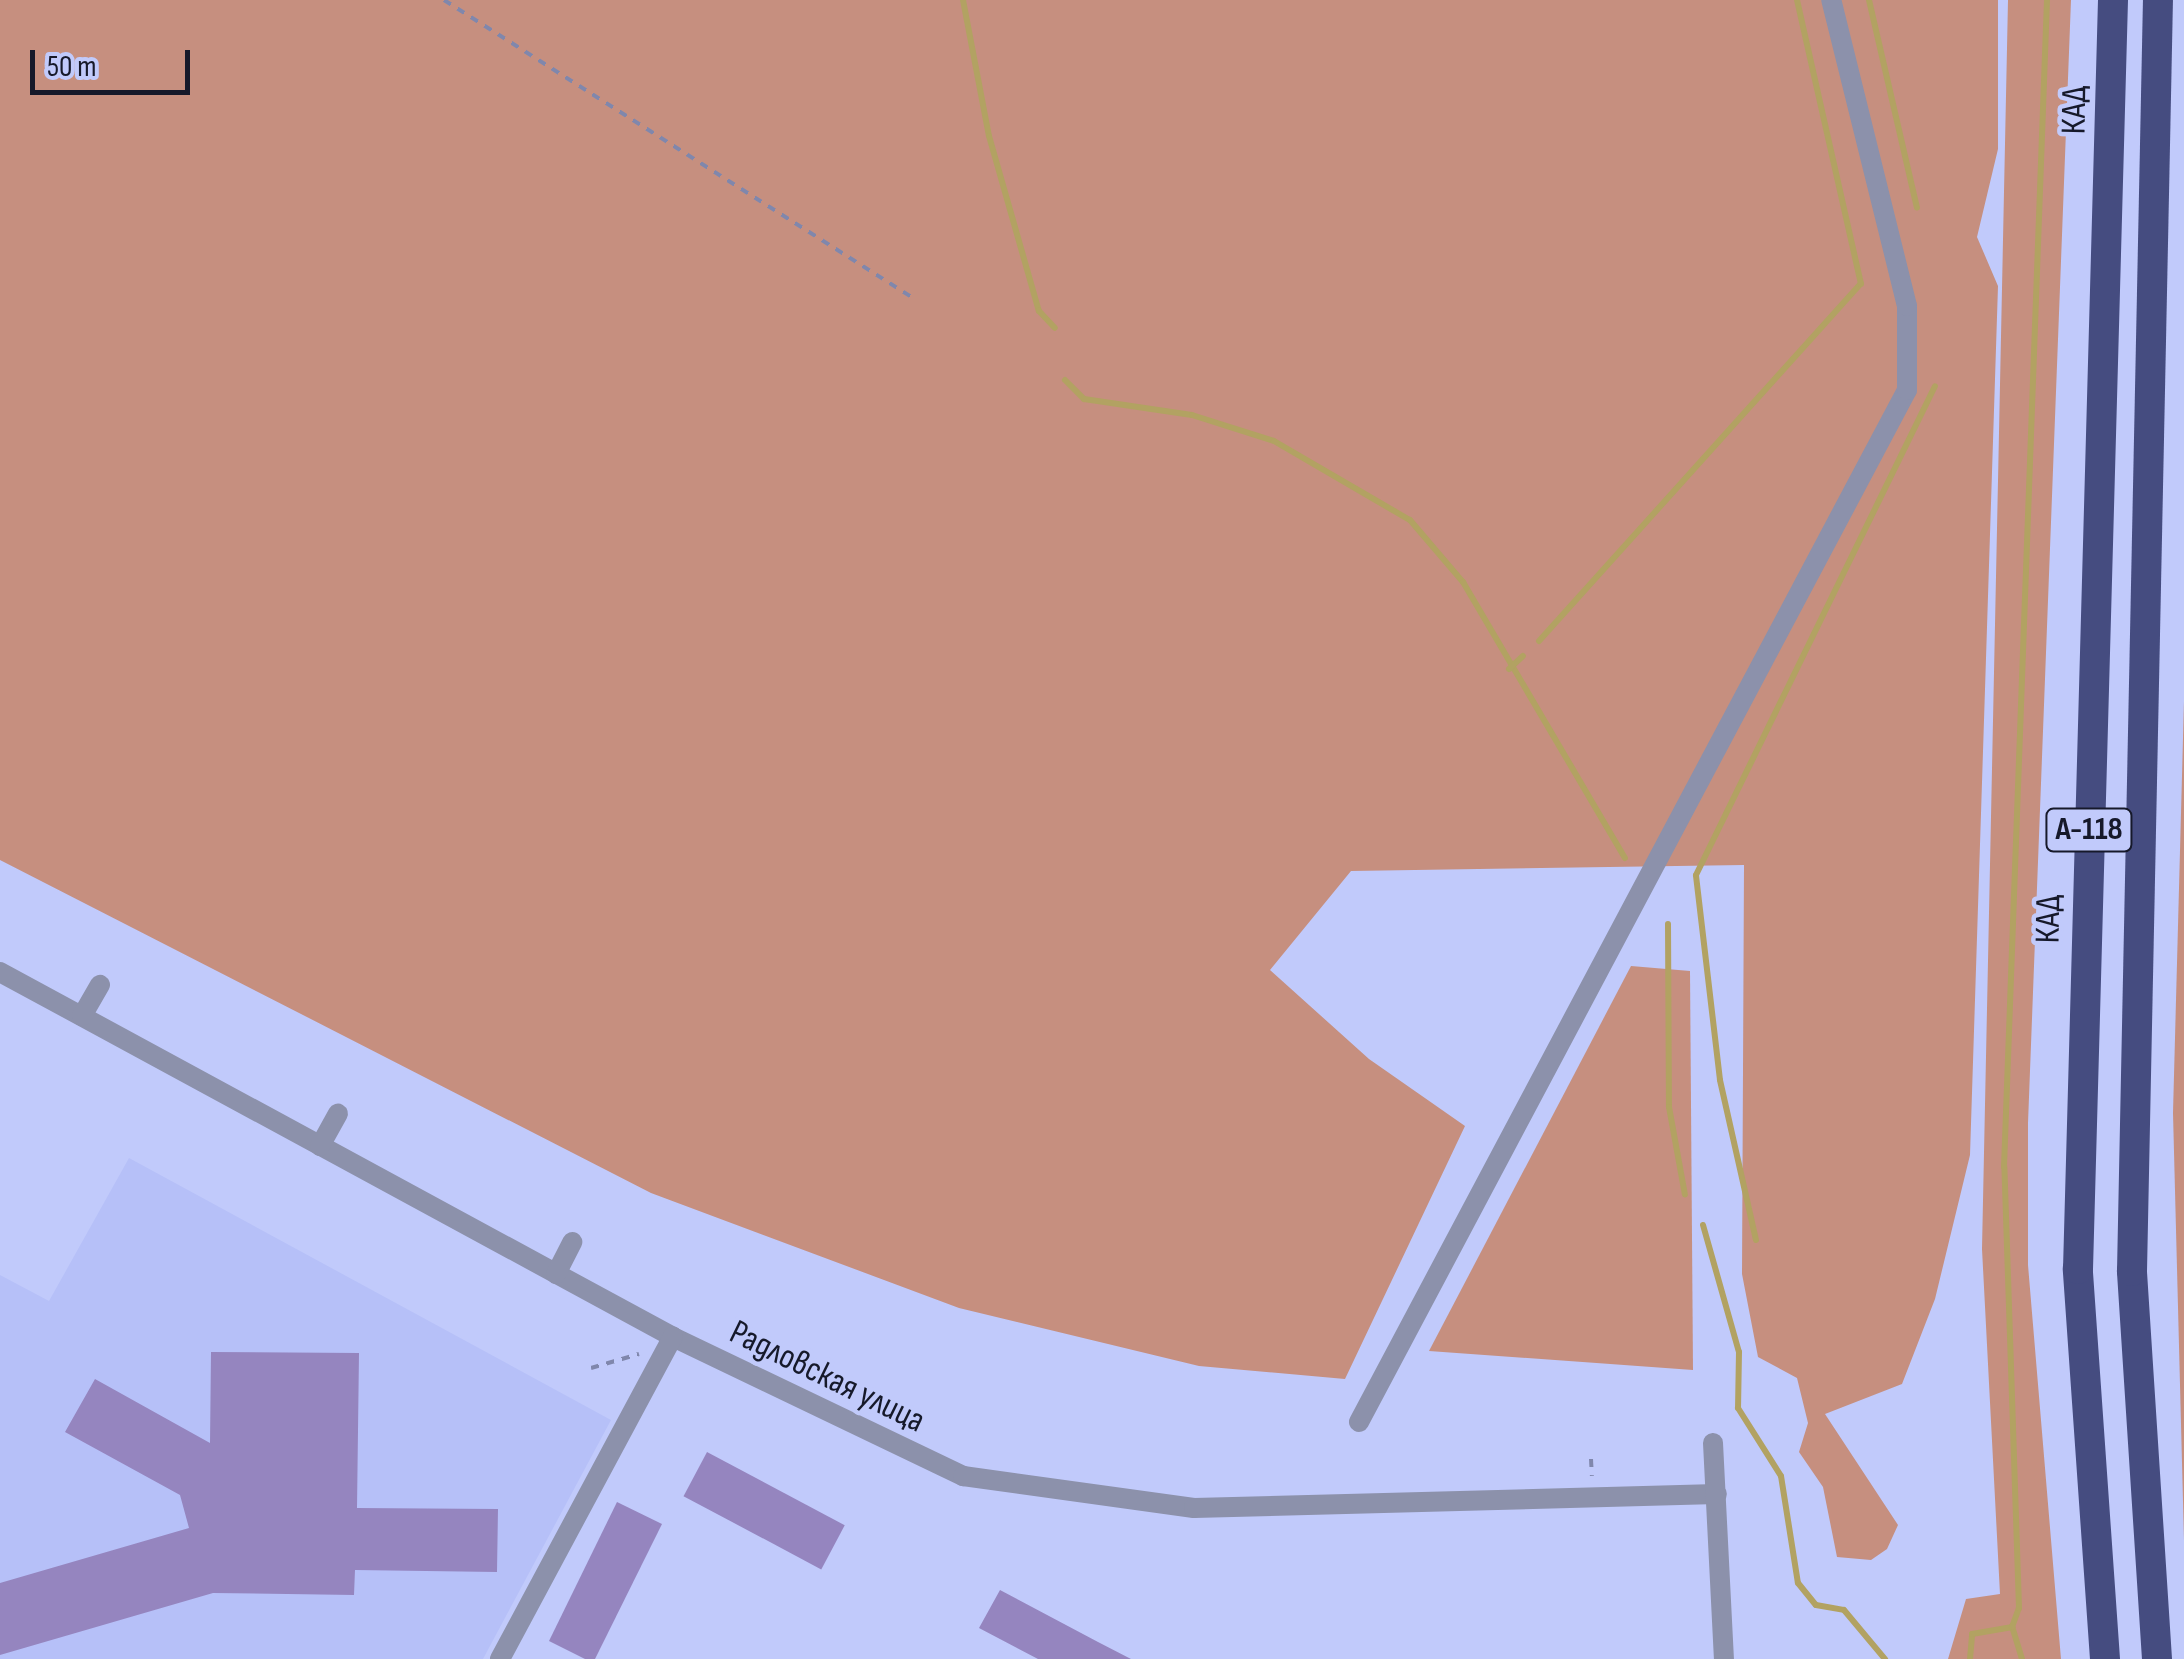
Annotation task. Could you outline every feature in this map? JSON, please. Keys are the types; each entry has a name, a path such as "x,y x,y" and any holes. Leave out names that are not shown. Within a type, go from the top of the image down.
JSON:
{"highway":[{"name":"КАД","path":"2105,1659 2078,1269 2113,0"},
{"name":"А-118","path":"2156,1659 2132,1271 2158,0"}],"street":[{"path":"1360,1422 1907,390 1907,306 1831,0"},
{"name":"Радловская улица","path":"0,972 673,1337 894,1449 1036,1492 1194,1508 1717,1494"},
{"path":"82,1016 100,985"},
{"path":"320,1146 338,1114"},
{"path":"556,1274 572,1242"},
{"path":"500,1659 673,1337"},
{"path":"1713,1443 1724,1659"}],"path":[{"path":"444,0 913,298"},
{"path":"591,1368 640,1354"}],"shaded area":[{"path":"0,0 1998,0 1998,149 1977,237 1998,286 1970,1155 1935,1299 1902,1384 1825,1414 1898,1525 1887,1549 1871,1560 1837,1557 1823,1487 1799,1452 1808,1423 1797,1378 1758,1357 1742,1274 1744,865 1351,871 1270,970 1369,1059 1465,1126 1345,1379 1199,1366 959,1308 651,1193 0,860"},
{"path":"2008,0 2071,0 2028,1123 2028,1265 2061,1659 1948,1659 1966,1599 2000,1594 1982,1249"},
{"path":"2184,701 2184,1540 2173,1113"},
{"path":"1631,966 1690,971 1693,1370 1429,1351"},
{"path":"129,1158 611,1420 483,1659 0,1659 0,1275 49,1301"}],"building":[{"path":"211,1352 359,1353 357,1508 498,1509 497,1572 355,1570 354,1595 213,1593 0,1655 0,1583 189,1528 180,1495 65,1432 95,1379 210,1443"},
{"path":"707,1452 845,1525 821,1569 684,1496"},
{"path":"617,1502 662,1524 595,1659 585,1659 549,1641"},
{"path":"1000,1590 1131,1659 1038,1659 979,1628"}],"waterway":[{"path":"963,0 989,136 1039,311 1055,328"},
{"path":"1539,641 1861,284 1797,0"},
{"path":"1869,0 1917,208"},
{"path":"2022,1659 2012,1627 2019,1608 2004,1167 2047,0"},
{"path":"1065,380 1084,399 1192,415 1274,441 1410,520 1463,582 1625,858"},
{"path":"1756,1240 1720,1080 1696,875 1935,386"},
{"path":"1509,669 1523,656"},
{"path":"1668,924 1669,1107 1685,1195"},
{"path":"1703,1225 1739,1352 1738,1408 1781,1476 1798,1583 1816,1605 1844,1610 1885,1659"},
{"path":"1970,1659 1972,1634 2012,1627"}]}
